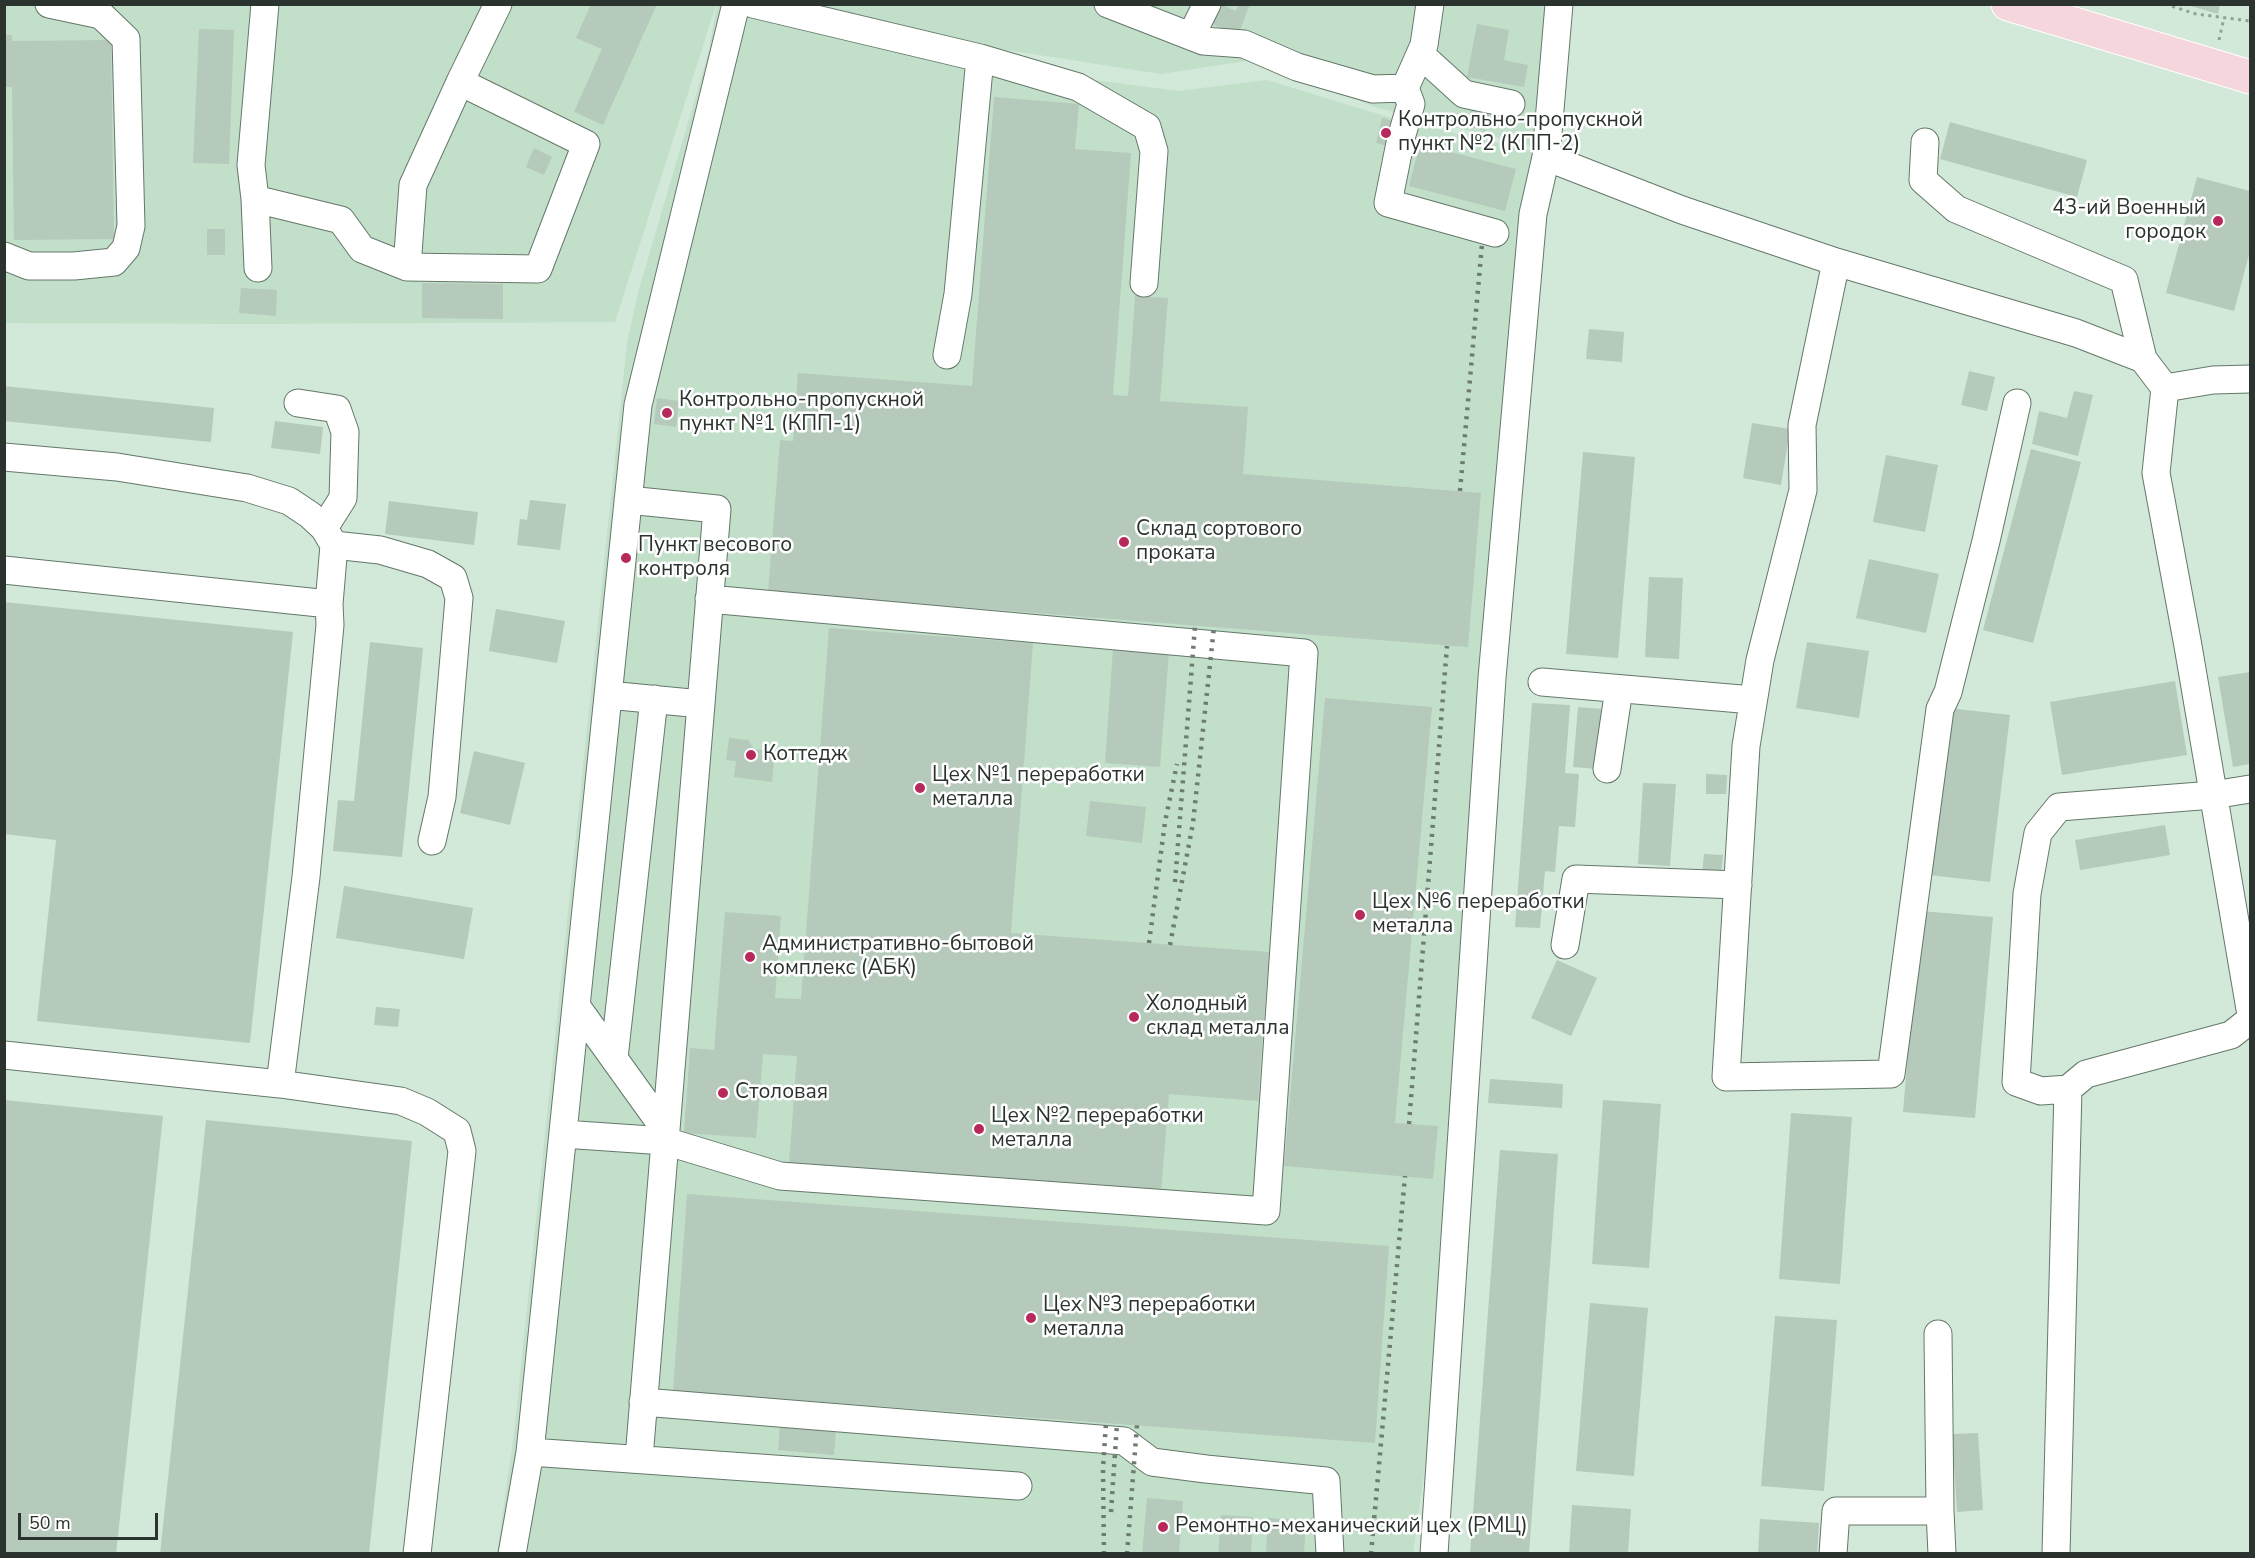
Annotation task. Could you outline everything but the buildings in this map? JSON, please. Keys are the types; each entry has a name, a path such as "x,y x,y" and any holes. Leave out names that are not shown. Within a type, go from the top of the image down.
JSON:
{"main road":[{"path":"2008,4 2250,77"}],"lane":[{"path":"4,256 29,266 74,266 114,262 126,248 131,226 126,39 101,15 49,4"},
{"path":"258,268 251,165 266,4"},
{"path":"407,267 413,185 498,4"},
{"path":"512,1554 530,1452 638,405 736,4"},
{"path":"753,4 980,58 1078,87 1147,127 1154,151 1144,283"},
{"path":"1108,4 1203,41 1244,44 1297,67 1373,89 1405,88"},
{"path":"1191,36 1207,4"},
{"path":"1430,4 1424,45 1405,88 1411,104 1401,138 1388,203 1496,233"},
{"path":"1434,1554 1492,678 1533,214 1546,157 1559,4"},
{"path":"1420,54 1464,94 1511,104"},
{"path":"946,355 958,294 980,58"},
{"path":"255,199 342,220 362,249 407,267 538,269 586,144 460,82"},
{"path":"1925,142 1923,180 1956,209 2124,280 2143,359 2165,388 2156,473 2250,1009"},
{"path":"1546,157 1682,210 1836,262 2076,333 2143,359"},
{"path":"1836,262 1802,425 1803,490 1760,660 1746,746 1726,1077 1891,1074 1940,709 1948,692 2017,403"},
{"path":"2165,388 2213,380 2250,379"},
{"path":"280,1084 306,877 330,625 329,537 343,498 345,432 337,410 298,403"},
{"path":"4,457 117,467 247,488 290,501 310,515 329,537 428,564 453,578 459,598 442,797 432,842"},
{"path":"628,500 717,508 639,1458"},
{"path":"4,570 329,604"},
{"path":"563,1134 665,1136 780,1176 1266,1211 1304,653 710,598"},
{"path":"1542,682 1754,700"},
{"path":"1607,769 1618,689"},
{"path":"608,695 701,704"},
{"path":"614,1058 654,699"},
{"path":"2250,789 2213,795 2059,807 2038,833 2027,894 2016,1082 2041,1091 2068,1089 2086,1074 2231,1035 2250,1020"},
{"path":"1565,945 1576,879 1738,885"},
{"path":"577,1007 614,1058 665,1136"},
{"path":"4,1055 280,1084 401,1101 427,1112 457,1131 462,1151 417,1554"},
{"path":"2056,1554 2068,1089"},
{"path":"1938,1334 1942,1554"},
{"path":"643,1402 1124,1441 1152,1462 1326,1481 1330,1554"},
{"path":"530,1452 1018,1486"},
{"path":"1833,1554 1836,1511 1940,1511"}],"path":[{"path":"2165,4 2196,14 2250,21"}],"shaded area":[{"path":"5,5 716,5 615,322 254,324 5,323"},
{"path":"717,5 728,5 917,57 1178,91 1267,80 1398,120 1533,151 1484,711 1438,1373 1413,1553 497,1553 514,1434 627,342 639,289 708,54"},
{"path":"804,5 1549,5 1532,146 1378,108 1252,60 1161,74 968,44"}],"railway":[{"path":"1460,491 1482,244"},
{"path":"1175,882 1195,626"},
{"path":"1170,945 1193,823 1214,627"},
{"path":"1409,1124 1447,646"},
{"path":"1149,943 1165,822 1177,764"},
{"path":"1371,1554 1405,1176"},
{"path":"1104,1554 1103,1468 1106,1423"},
{"path":"1111,1512 1117,1424"},
{"path":"1127,1554 1137,1425"}],"place":[{"name":"Контрольно-пропускной пункт №2 (КПП-2)","path":"1386,133"},
{"name":"43-ий Военный городок","path":"2218,221"},
{"name":"Контрольно-пропускной пункт №1 (КПП-1)","path":"667,413"},
{"name":"Склад сортового проката","path":"1124,542"},
{"name":"Пункт весового контроля","path":"626,558"},
{"name":"Коттедж","path":"751,755"},
{"name":"Цех №1 переработки металла","path":"920,788"},
{"name":"Цех №6 переработки металла","path":"1360,915"},
{"name":"Административно-бытовой комплекс (АБК)","path":"750,957"},
{"name":"Холодный склад металла","path":"1134,1017"},
{"name":"Столовая","path":"723,1093"},
{"name":"Цех №2 переработки металла","path":"979,1129"},
{"name":"Цех №3 переработки металла","path":"1031,1318"},
{"name":"Ремонтно-механический цех (РМЦ)","path":"1163,1527"}]}
